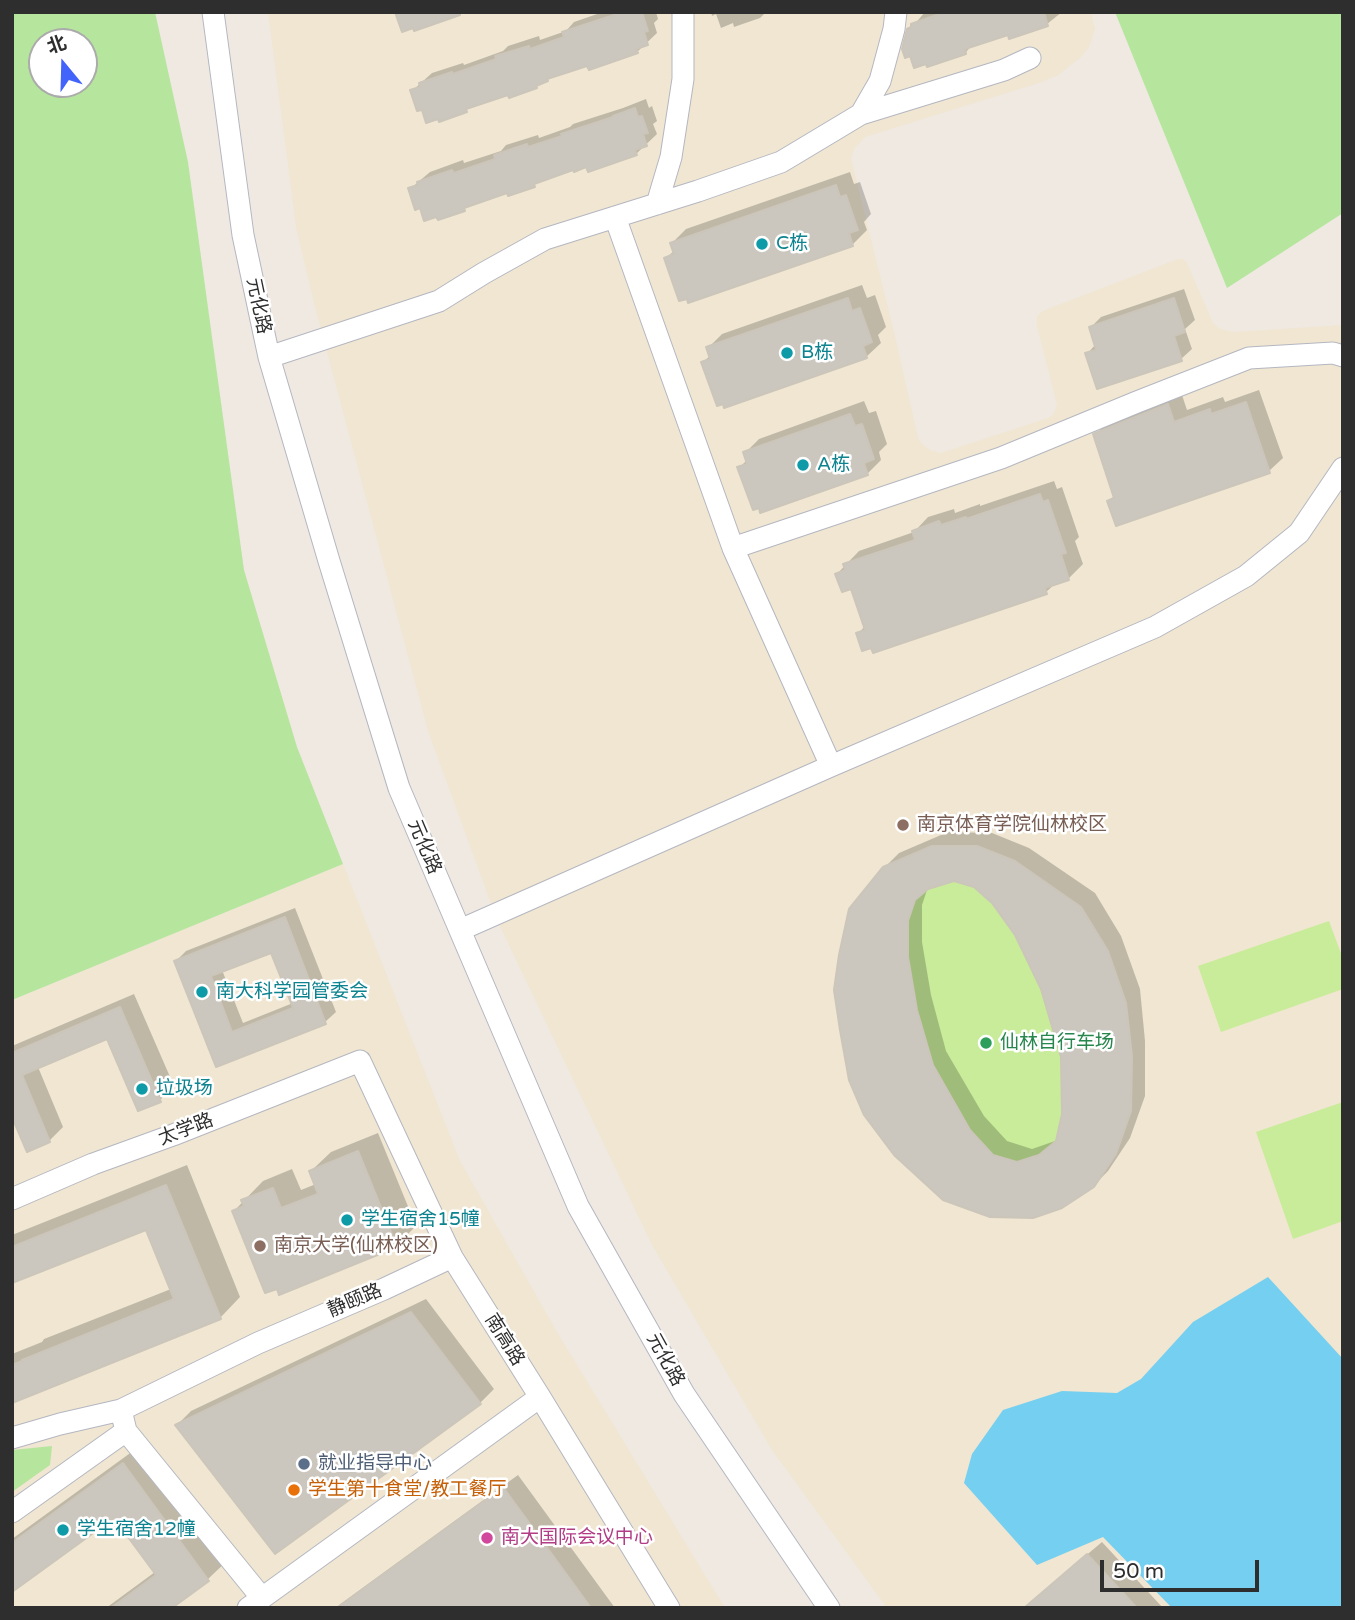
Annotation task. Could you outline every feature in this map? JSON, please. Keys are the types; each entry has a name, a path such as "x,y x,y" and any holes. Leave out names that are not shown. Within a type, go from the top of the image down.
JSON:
{"street":[{"name":"元化路","path":"213,12 243,235 269,357 399,788 578,1206 684,1394 829,1608"},
{"path":"657,204 671,157 683,79 683,12"},
{"path":"861,114 880,81 896,12"},
{"path":"269,357 439,301 545,239 780,162 861,114 1004,70 1030,58"},
{"path":"615,217 733,548 831,766"},
{"path":"733,548 1001,458 1249,358 1333,353 1343,355"},
{"path":"460,930 1155,627 1246,576 1299,533 1343,468"},
{"name":"太学路","path":"12,1199 93,1164 360,1061"},
{"name":"南高路","path":"360,1061 452,1257 669,1608"},
{"name":"静颐路","path":"124,1421 258,1343 452,1257"},
{"path":"124,1421 255,1603 540,1396"},
{"path":"12,1438 60,1424 124,1421"},
{"path":"12,1511 124,1421"}],"shaded area":[{"name":"南京体育学院仙林校区","path":"268,12 1091,12 1095,29 1089,47 1080,58 1058,75 865,137 854,149 851,158 918,438 932,451 941,453 1053,415 1057,405 1037,326 1040,313 1178,259 1187,263 1213,323 1220,329 1234,332 1343,325 1343,1608 887,1608 772,1450 652,1245 497,920 428,731 296,227"},
{"name":"南京大学(仙林校区)","path":"343,864 460,1161 557,1332 725,1608 12,1608 12,1000"}],"green space":[{"path":"12,12 155,12 188,162 244,570 297,747 343,864 12,1000"},
{"path":"1115,12 1343,12 1343,213 1227,288"},
{"name":"仙林自行车场","path":"932,846 977,846 1015,861 1081,907 1108,951 1126,1003 1132,1056 1131,1111 1116,1154 1094,1187 1062,1208 1033,1218 990,1217 943,1200 894,1155 864,1115 849,1080 834,990 849,909 883,867"},
{"path":"1329,921 1343,959 1343,989 1221,1032 1198,966"},
{"path":"1343,1102 1343,1221 1293,1239 1256,1132"},
{"path":"52,1446 50,1465 12,1492 12,1450"}],"water":[{"path":"1268,1277 1343,1359 1343,1608 1172,1608 1103,1537 1037,1565 964,1483 972,1454 1003,1410 1062,1391 1117,1393 1141,1379 1193,1322"}],"building":[{"path":"395,12 460,12 460,15 414,31 413,28 402,32"},
{"path":"613,12 642,12 648,31 644,32 648,45 636,49 638,53 589,70 587,66 547,79 548,81 536,86 537,88 466,109 467,112 439,122 438,119 426,123 422,110 417,111 410,90 420,87 419,83 496,59 495,56 529,46 530,49 564,37 562,32 614,15"},
{"path":"945,12 1044,12 1048,26 1009,39 1008,35 965,49 966,54 927,67 926,64 914,68 910,56 905,58 902,49 907,29 911,24"},
{"path":"635,108 638,117 642,116 648,133 643,134 647,146 635,150 637,155 588,172 586,167 574,172 573,170 534,184 535,187 508,196 507,193 438,220 436,217 424,221 420,208 415,210 408,188 418,185 417,182 452,170 454,173 495,159 494,155 562,136 561,134"},
{"name":"C栋","path":"836,185 840,197 846,195 858,230 849,233 853,246 688,303 687,299 679,301 664,258 674,254 670,243"},
{"name":"B栋","path":"848,298 852,311 860,308 872,342 863,346 867,358 724,408 723,404 717,406 701,362 710,359 706,347"},
{"path":"1174,298 1185,332 1174,336 1182,361 1097,389 1085,353 1096,350 1089,327"},
{"path":"1246,402 1270,473 1116,526 1107,501 1114,498 1093,434 1168,404 1174,422 1210,409 1211,414"},
{"name":"A栋","path":"850,414 855,426 862,424 874,459 864,463 868,475 760,513 759,508 753,510 737,467 747,464 743,452"},
{"path":"1040,494 1043,502 1048,500 1066,553 1061,554 1069,580 1045,588 1047,594 873,653 871,648 862,651 856,633 865,630 851,589 842,592 835,574 845,570 843,564 915,540 912,531 939,521 941,525 966,519"},
{"name":"仙林自行车场","path":"932,846 977,846 1015,861 1081,907 1108,951 1126,1003 1132,1056 1131,1111 1116,1154 1094,1187 1062,1208 1033,1218 990,1217 943,1200 894,1155 864,1115 849,1080 834,990 849,909 883,867","holes":["954,881 974,887 992,903 1015,935 1041,989 1061,1057 1062,1114 1056,1141 1039,1155 1017,1162 993,1155 970,1130 933,1065 917,1010 908,957 908,921 915,900 928,889"]},
{"name":"南大科学园管委会","path":"285,917 326,1024 216,1067 174,961","holes":["271,953 293,1008 232,1032 211,976"]},
{"name":"垃圾场","path":"120,1007 161,1102 138,1111 107,1039 22,1075 50,1142 27,1152 12,1117 12,1053"},
{"name":"学生宿舍15幢","path":"358,1151 397,1247 279,1295 277,1289 265,1293 232,1211 244,1206 241,1200 273,1188 281,1208 318,1194 309,1171"},
{"path":"166,1185 221,1319 12,1403 12,1365 174,1299 146,1230 12,1283 12,1247"},
{"name":"学生第十食堂/教工餐厅","path":"411,1312 481,1404 275,1554 175,1425"},
{"name":"学生宿舍12幢","path":"123,1463 209,1581 172,1608 111,1608 156,1575 114,1518 12,1592 12,1543"},
{"name":"南大国际会议中心","path":"503,1487 591,1608 337,1608 364,1588"},
{"path":"1087,1554 1137,1608 1024,1608"}],"place":[{"name":"C栋","path":"762,244"},
{"name":"B栋","path":"787,353"},
{"name":"A栋","path":"803,465"},
{"name":"南京体育学院仙林校区","path":"903,825"},
{"name":"南大科学园管委会","path":"202,992"},
{"name":"仙林自行车场","path":"986,1043"},
{"name":"垃圾场","path":"142,1089"},
{"name":"学生宿舍15幢","path":"347,1220"},
{"name":"南京大学(仙林校区)","path":"260,1246"},
{"name":"就业指导中心","path":"304,1464"},
{"name":"学生第十食堂/教工餐厅","path":"294,1490"},
{"name":"学生宿舍12幢","path":"63,1530"},
{"name":"南大国际会议中心","path":"487,1538"}]}
